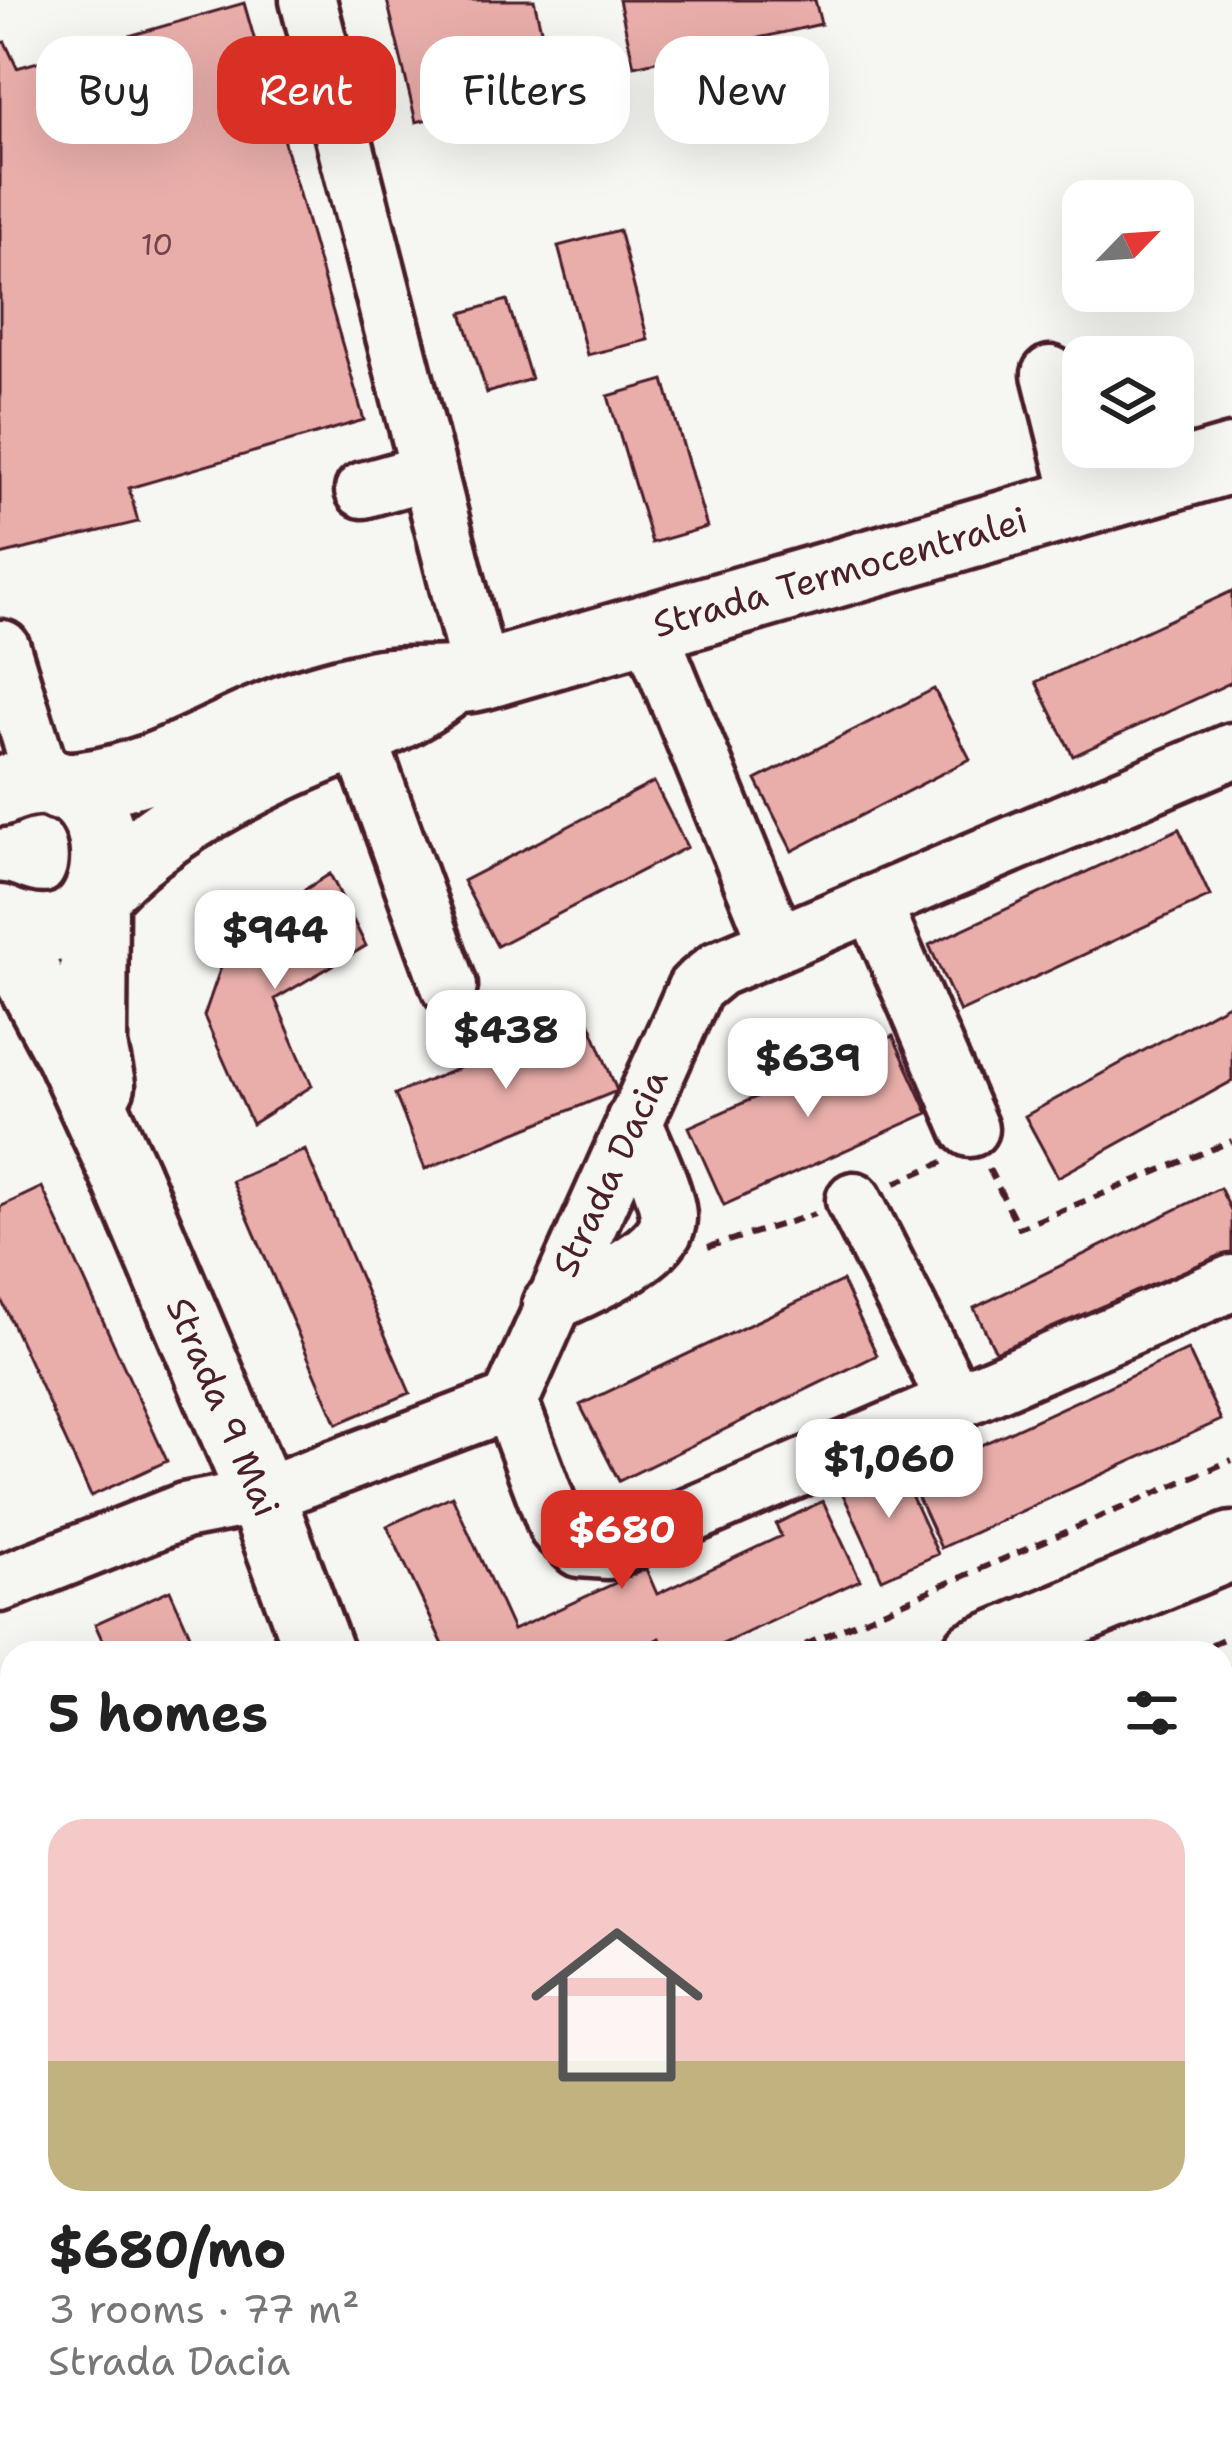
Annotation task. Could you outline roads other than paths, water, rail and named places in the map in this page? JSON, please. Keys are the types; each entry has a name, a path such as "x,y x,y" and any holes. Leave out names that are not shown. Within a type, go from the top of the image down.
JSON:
{"main road":[{"name":"Strada Termocentralei","path":"0,922 38,929 59,925 99,892 128,859 225,798 405,715 465,680 1232,459"},
{"name":"Strada Termocentralei","path":"34,788 105,786 153,771 307,701 384,682 465,680"},
{"name":"Strada 9 Mai","path":"34,788 78,797 104,832 93,1046 125,1175"},
{"name":"Strada 9 Mai","path":"0,922 69,1053 125,1175 317,1641"},
{"path":"1005,1641 1232,1546"}],"street":[{"path":"308,0 428,472 465,680"},
{"path":"1050,374 1082,502"},
{"path":"362,490 428,472"},
{"path":"648,626 777,943"},
{"path":"2,648 34,788"},
{"path":"359,736 449,986"},
{"name":"Strada Dacia","path":"510,1402 695,988 718,969 1232,751"},
{"path":"873,903 972,1151"},
{"path":"550,1305 642,1256 663,1238 669,1216 634,1121"},
{"path":"854,1200 956,1402"},
{"path":"0,1584 184,1511 261,1496 510,1402 534,1480 557,1528 579,1549 608,1551 1232,1283"}]}
